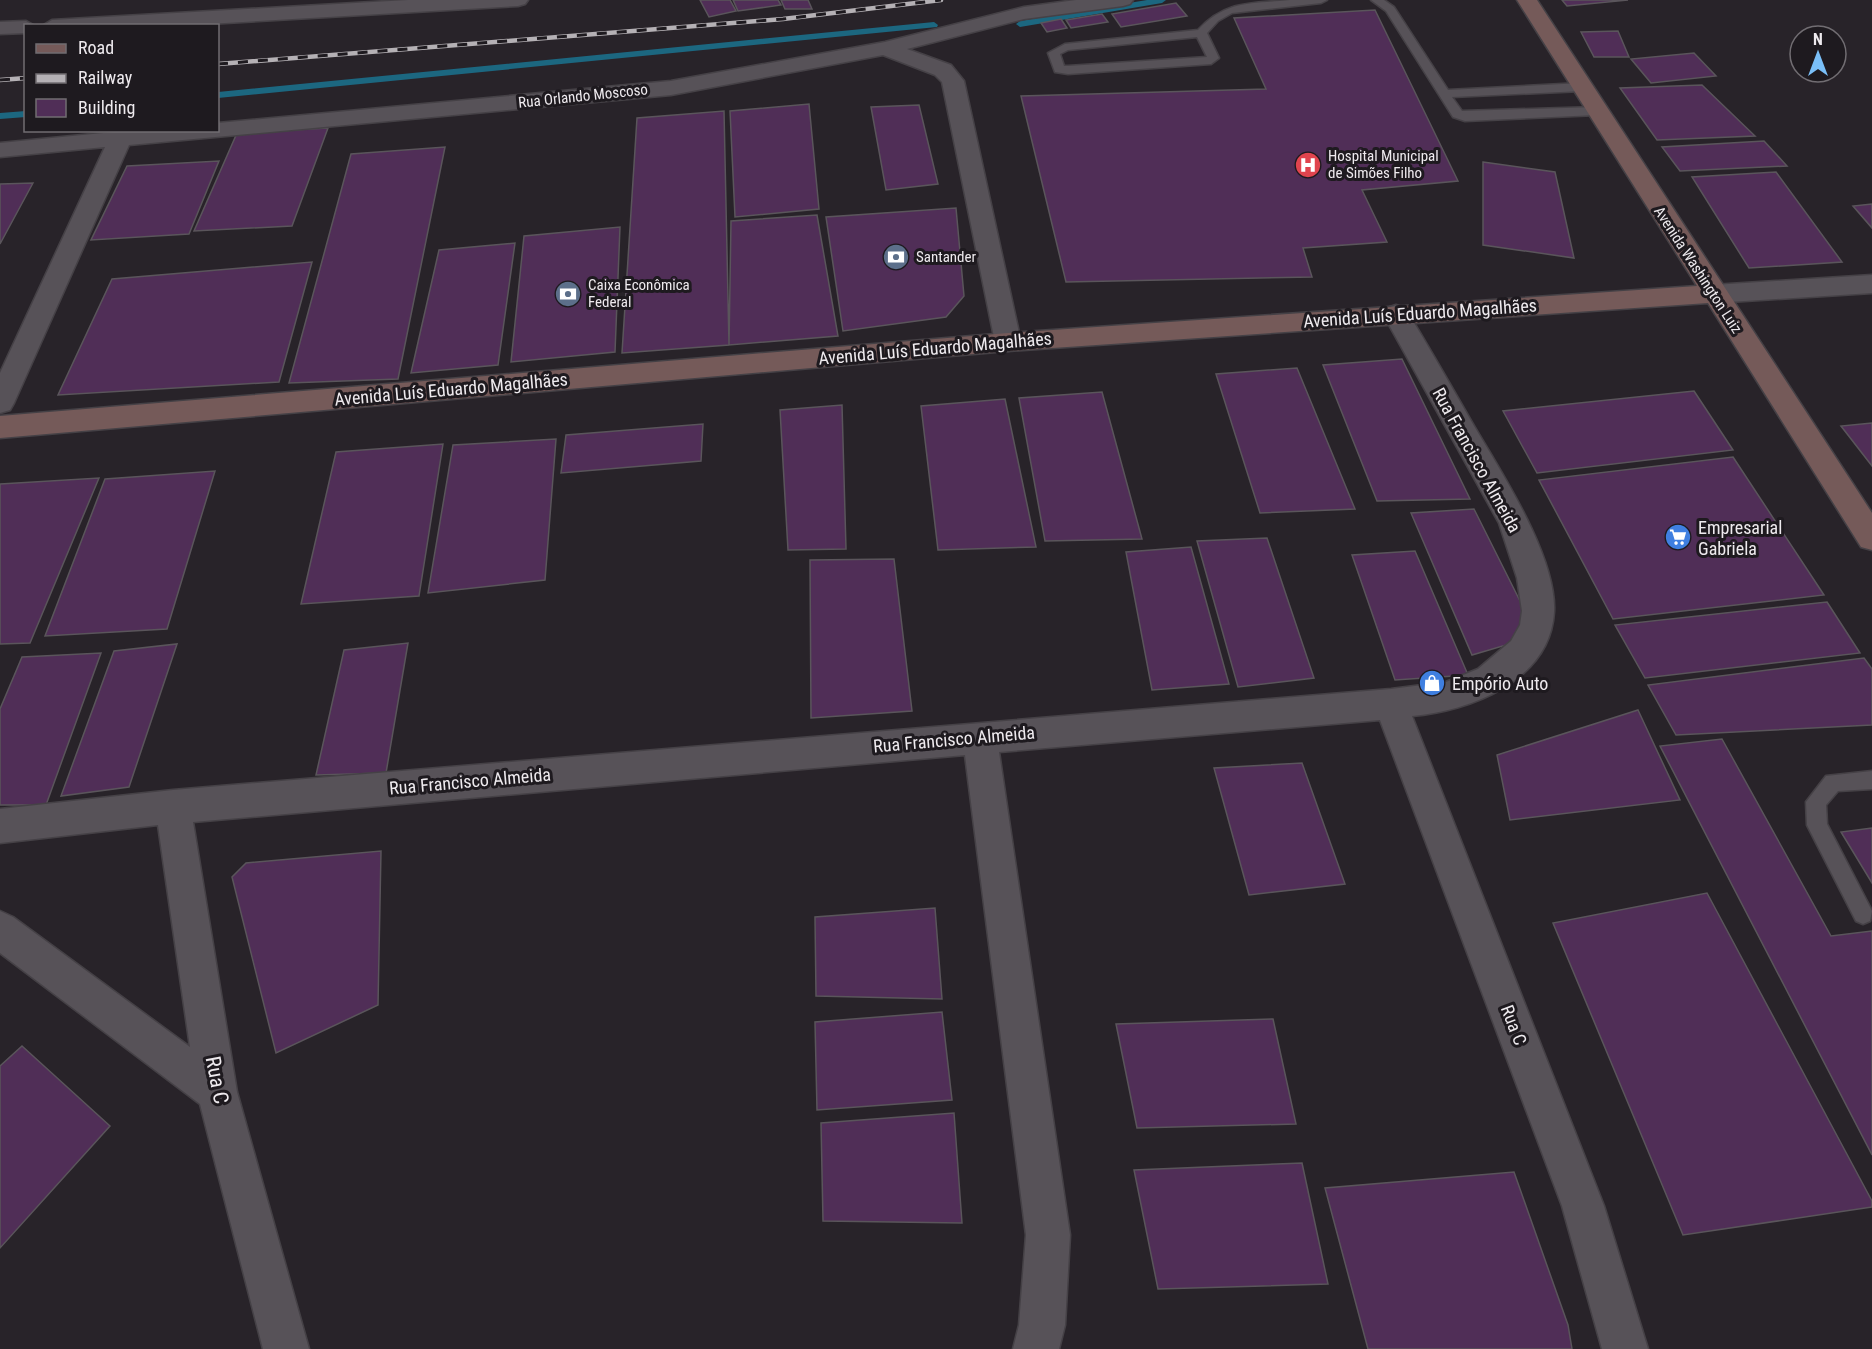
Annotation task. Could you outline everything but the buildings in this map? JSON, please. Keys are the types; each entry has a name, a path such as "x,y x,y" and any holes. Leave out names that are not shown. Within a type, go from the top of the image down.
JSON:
{"main road":[{"name":"Avenida Washington Luiz","path":"1527,0 1713,294 1872,538"},
{"name":"Avenida Luís Eduardo Magalhães","path":"0,427 1008,342 1713,294"}],"street":[{"path":"171,21 175,0"},
{"path":"100,24 518,0"},
{"name":"Rua Orlando Moscoso","path":"219,130 671,87 885,48 1024,13 1123,0"},
{"path":"0,27 24,27"},
{"path":"885,48 943,70 953,81 1008,342"},
{"name":"Rua Orlando Moscoso","path":"0,150 194,132"},
{"path":"0,403 120,139"},
{"name":"Avenida Luís Eduardo Magalhães","path":"1713,294 1872,284"},
{"name":"Rua Francisco Almeida","path":"0,826 173,807 1391,704 1463,693 1500,672 1527,648 1538,611 1527,558 1514,522 1396,314"},
{"name":"Rua C","path":"1391,704 1583,1206 1625,1349"},
{"path":"980,737 1048,1235 1042,1325 1036,1349"},
{"name":"Rua C","path":"173,807 218,1092 286,1349"},
{"path":"0,930 218,1092"}],"lane":[{"path":"1201,33 1213,58 1211,60 1068,70 1059,69 1054,53 1065,47 1201,33 1214,19 1229,10 1321,0"},
{"path":"1377,0 1390,9 1455,112 1466,117 1598,111"},
{"path":"1444,94 1582,87"},
{"path":"1863,914 1817,825 1816,802 1833,782 1872,780"}],"waterway":[{"path":"1020,24 1162,0"},
{"path":"219,95 934,25"},
{"path":"0,116 24,114"}],"railway":[{"path":"219,64 783,19 941,0"},
{"path":"0,80 24,78"}],"place":[{"name":"Hospital Municipal de Simões Filho","path":"1308,165"},
{"name":"Santander","path":"896,257"},
{"name":"Caixa Econômica Federal","path":"568,294"},
{"name":"Empresarial Gabriela","path":"1678,537"},
{"name":"Empório Auto","path":"1432,683"}]}
